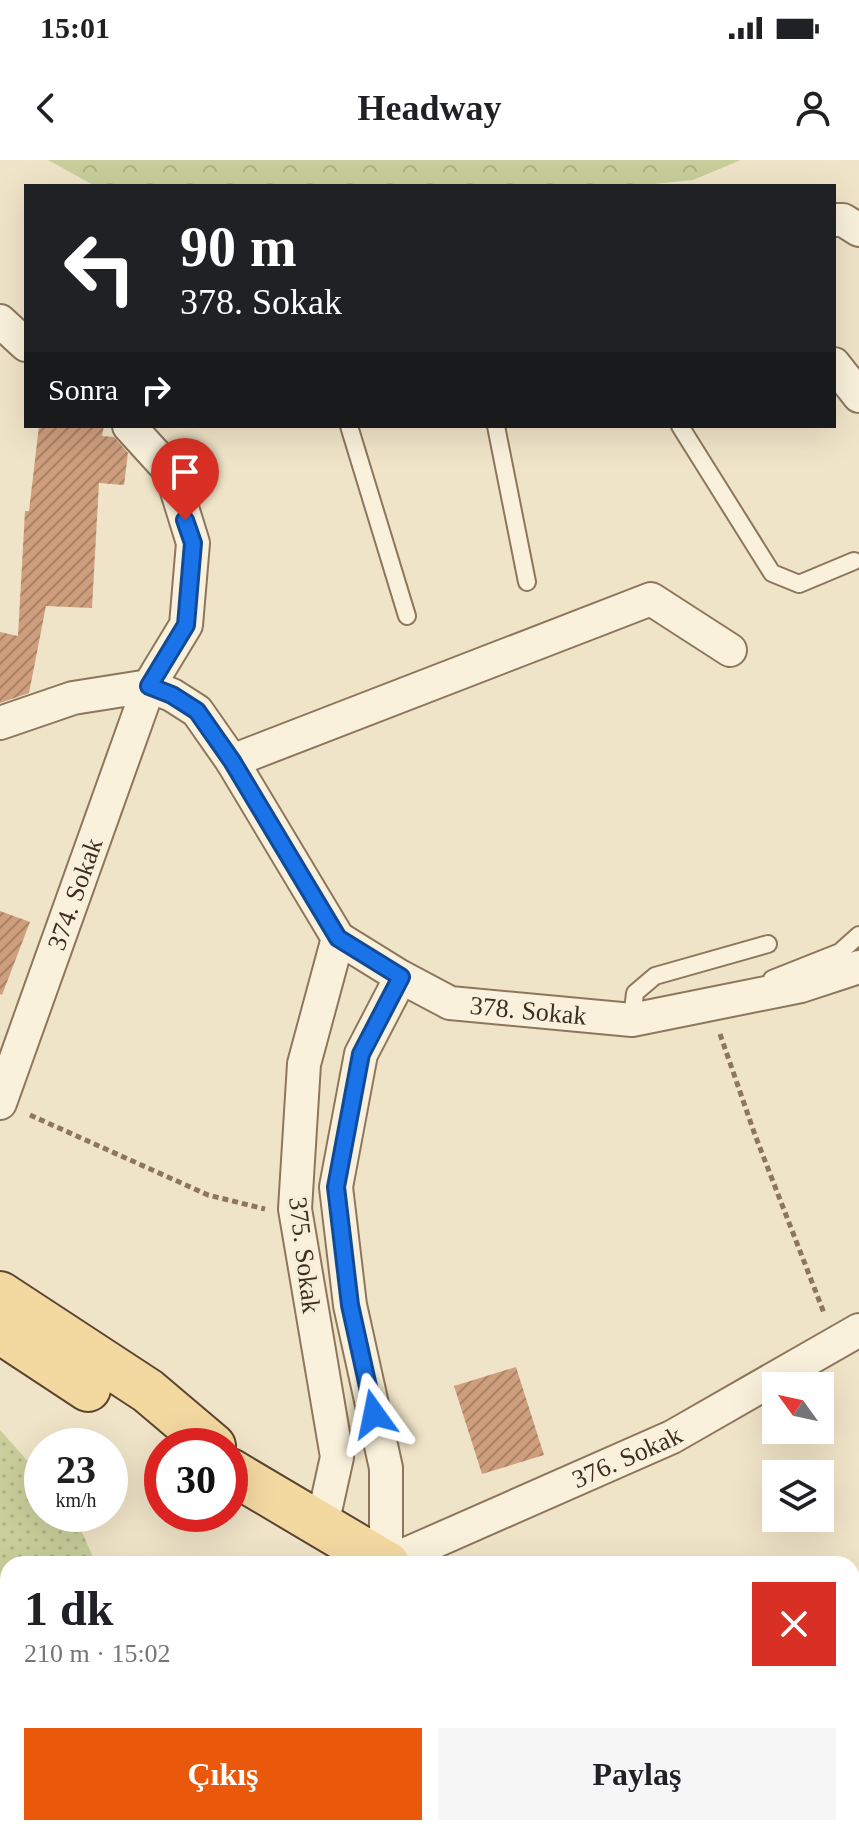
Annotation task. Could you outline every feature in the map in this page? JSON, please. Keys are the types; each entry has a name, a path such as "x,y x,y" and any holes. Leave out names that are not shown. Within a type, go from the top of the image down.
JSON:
{"main road":[{"path":"0,1294 148,1391 192,1428"},
{"path":"0,1331 151,1428"},
{"path":"248,1481 373,1556"}],"street":[{"path":"836,220 843,220 859,230"},
{"path":"0,321 24,343"},
{"path":"836,367 859,396"},
{"name":"374. Sokak","path":"0,1102 149,686 186,625 193,543 171,472 131,428"},
{"path":"232,761 651,599 730,650"},
{"path":"0,723 73,698 149,686"},
{"name":"378. Sokak","path":"149,686 172,695 197,711 232,761 338,938 450,1003 632,1020 801,986 859,967"},
{"name":"375. Sokak","path":"322,1525 337,1457 295,1209 304,1064 338,938"},
{"path":"386,1556 386,1468 350,1305 336,1187 361,1054 401,977"},
{"name":"376. Sokak","path":"404,1556 672,1437 848,1337"},
{"path":"337,1457 386,1468"}],"lane":[{"path":"350,428 407,616"},
{"path":"496,428 527,582"},
{"path":"681,428 772,573 799,584 854,561"},
{"path":"710,1004 840,952 859,935"},
{"path":"632,1020 635,993 655,976 768,944"}],"path":[{"path":"710,1004 755,1135 848,1337"},
{"path":"0,1102 208,1195 263,1209 295,1209"}],"green space":[{"path":"48,160 741,160 693,180 654,184 91,184"},
{"path":"0,1430 24,1457 24,1532 82,1532 92,1556 0,1556"}],"building":[{"path":"39,428 104,428 102,436 114,437 128,453 124,485 99,483 92,608 46,606 29,693 0,703 0,632 18,636 25,511 29,511"},
{"path":"0,911 30,922 2,995 0,994"},
{"path":"516,1367 544,1455 482,1474 454,1386"}],"route":[{"path":"185,520 193,543 186,625 149,686 172,695 197,711 232,761 338,938 401,977 361,1054 336,1187 350,1305 374,1414"}]}
